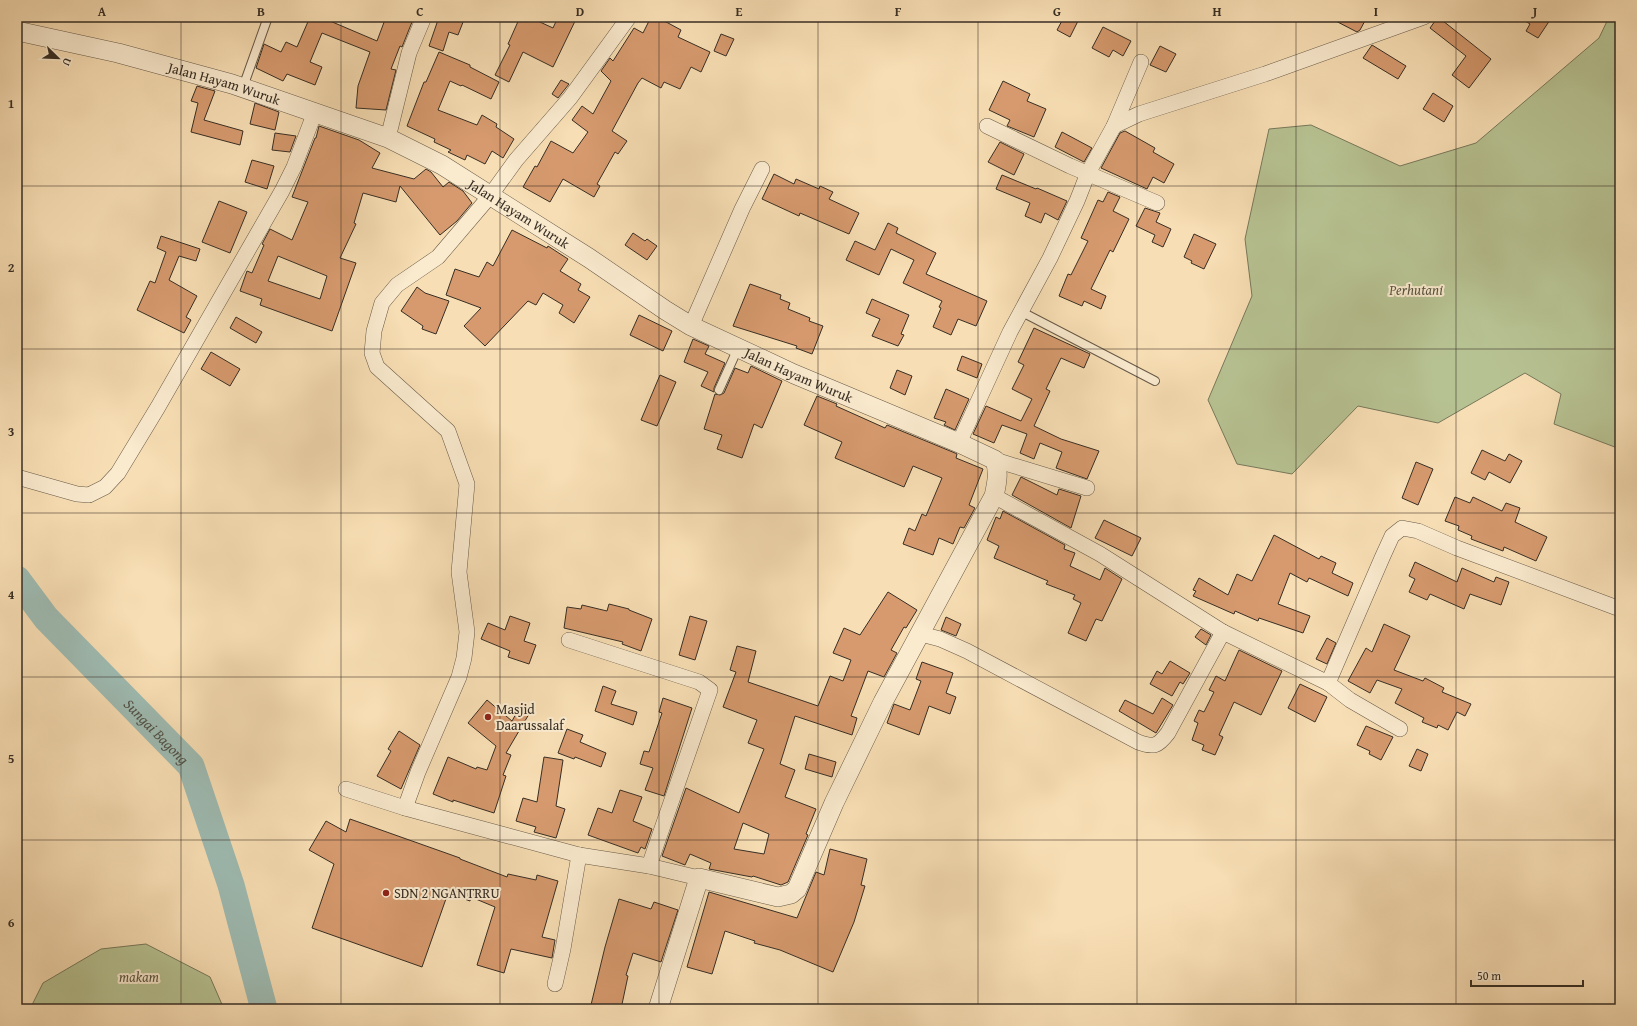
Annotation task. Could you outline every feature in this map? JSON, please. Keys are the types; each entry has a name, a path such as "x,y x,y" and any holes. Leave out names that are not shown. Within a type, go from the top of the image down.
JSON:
{"street":[{"path":"388,138 409,53 424,17"},
{"path":"405,808 418,772 459,677 464,658 467,632 460,572 467,484 448,431 377,367 372,353 374,331 382,303 397,284 438,257 490,196 516,160 570,98 629,17"},
{"path":"1114,126 1139,114 1265,74 1424,17"},
{"name":"Jalan Hayam Wuruk","path":"17,30 118,53 243,87 388,138 442,165 589,258 691,326 794,374 959,443 995,460"},
{"path":"959,443 1020,312 1050,258 1077,201 1088,173 1114,126 1141,62"},
{"path":"17,477 77,494 89,495 105,487 118,473 279,198 294,167 315,112"},
{"path":"987,126 1156,203"},
{"path":"691,326 742,209 762,169"},
{"path":"346,789 405,808 578,855 649,866 778,897 791,894 797,889 861,746 994,496 997,482 997,466 995,460"},
{"path":"995,460 1087,488"},
{"path":"994,496 1100,554 1223,632 1328,683 1350,700 1400,728"},
{"path":"1328,683 1384,552 1392,536 1402,528 1418,530 1456,548 1578,591 1620,609"},
{"path":"921,634 940,639 967,651 1138,742 1149,746 1159,744 1168,733 1223,632"},
{"path":"569,640 699,682 710,690 649,866"},
{"path":"555,984 563,950 578,855"},
{"path":"658,1009 699,878"}],"lane":[{"path":"243,87 268,17"},
{"path":"1020,312 1155,381"},
{"path":"719,390 738,348"}],"green space":[{"name":"Perhutani","path":"1609,17 1620,17 1620,449 1554,424 1561,394 1525,373 1438,423 1358,406 1292,474 1237,464 1208,400 1252,296 1245,239 1269,129 1311,125 1400,166 1476,143 1599,38"},
{"name":"makam","path":"146,944 210,977 224,1009 30,1009 43,983 101,949"}],"building":[{"path":"310,17 332,17 330,21 377,41 386,17 414,17 391,69 396,70 386,110 356,108 358,86 370,52 322,33 310,62 322,67 315,85 287,74 283,81 256,68 264,44 281,52 286,42 297,47"},
{"path":"439,17 465,17 458,35 449,32 443,51 429,46"},
{"path":"520,17 529,17 553,28 558,17 577,17 553,67 523,52 509,82 495,75 510,45 508,44"},
{"path":"651,17 657,17 681,30 678,37 710,52 701,72 691,67 680,89 664,82 661,88 642,78 612,131 627,141 618,154 615,152 597,184 600,186 594,197 563,179 550,202 523,187 535,166 537,167 551,141 573,153 588,132 572,120 582,106 593,114 611,81 601,71 610,58 613,61 634,28 643,33"},
{"path":"1064,17 1080,17 1070,37 1057,30"},
{"path":"1328,17 1367,17 1360,30 1357,32"},
{"path":"1438,17 1491,59 1469,88 1452,75 1466,56 1430,28"},
{"path":"1519,17 1552,17 1538,38 1526,31 1530,24"},
{"path":"1103,27 1131,41 1123,56 1113,50 1109,57 1092,48"},
{"path":"721,34 734,39 726,56 714,51"},
{"path":"1372,45 1406,66 1398,79 1363,58"},
{"path":"1160,46 1176,54 1166,72 1150,65"},
{"path":"439,52 470,65 470,67 499,82 491,99 450,81 438,110 477,125 482,115 497,124 496,127 514,139 503,158 492,151 485,164 467,155 465,160 448,152 451,150 434,142 435,139 407,126 424,82 426,82"},
{"path":"561,80 569,84 558,98 552,94"},
{"path":"1003,81 1030,94 1027,101 1046,109 1034,137 1007,126 1010,120 989,110"},
{"path":"197,86 215,91 204,120 243,131 240,145 191,132 198,103 191,101"},
{"path":"1433,93 1453,106 1444,122 1423,109"},
{"path":"255,103 279,112 275,130 250,124"},
{"path":"319,126 359,140 380,153 372,168 414,179 426,169 431,172 443,187 449,182 463,191 472,203 457,221 440,235 400,186 396,202 363,193 354,223 356,224 340,258 356,263 332,331 260,305 262,299 240,291 247,271 252,273 264,245 262,244 270,229 292,240 308,202 292,197 316,138","holes":["278,256 327,276 320,299 268,281"]},
{"path":"1125,131 1155,148 1153,152 1174,164 1164,183 1153,177 1147,189 1101,168 1120,133"},
{"path":"1062,132 1092,148 1084,162 1055,147"},
{"path":"275,133 296,136 290,152 272,150"},
{"path":"1000,142 1024,154 1014,175 988,162"},
{"path":"252,160 274,166 267,189 245,182"},
{"path":"774,174 794,184 796,179 819,189 820,186 833,192 829,199 859,213 849,234 800,213 799,216 762,199"},
{"path":"1002,175 1067,201 1058,220 1045,213 1041,223 1025,216 1030,203 996,189"},
{"path":"1108,192 1120,197 1113,211 1129,219 1113,252 1110,250 1091,289 1106,296 1101,309 1084,301 1082,306 1059,296 1068,274 1071,275 1088,241 1081,238 1098,200 1103,202"},
{"path":"219,201 247,212 230,253 202,242"},
{"path":"1145,208 1160,213 1156,222 1171,229 1163,247 1152,242 1155,235 1136,226"},
{"path":"888,223 898,228 896,233 936,253 926,274 987,301 976,326 958,319 951,335 933,327 941,308 939,307 942,301 903,283 914,260 891,249 879,275 846,260 855,241 875,250"},
{"path":"512,230 547,248 548,246 568,259 560,271 581,284 578,290 590,297 574,323 559,313 563,305 543,293 536,305 528,301 485,346 464,326 481,308 446,295 455,269 479,277 487,262 493,266"},
{"path":"633,233 645,241 647,239 657,246 647,260 625,245"},
{"path":"1194,234 1216,244 1204,269 1191,263 1192,261 1184,257"},
{"path":"161,236 200,249 196,261 179,256 169,280 197,296 186,317 191,320 184,333 137,310 150,281 155,283 166,252 157,248"},
{"path":"750,284 781,295 780,299 790,303 788,309 810,318 809,321 823,326 812,354 796,348 797,346 733,326"},
{"path":"417,287 425,293 449,301 436,334 422,329 423,326 401,311"},
{"path":"872,299 909,315 901,334 904,335 898,346 872,336 880,319 866,313"},
{"path":"639,315 672,331 663,351 630,335"},
{"path":"236,317 262,332 256,343 230,328"},
{"path":"1034,328 1090,354 1084,368 1061,358 1046,389 1050,391 1034,426 1061,439 1099,451 1087,479 1056,468 1062,452 1040,443 1034,459 1020,453 1027,434 1002,425 994,443 973,434 986,406 1021,421 1032,399 1012,389 1024,365 1018,362"},
{"path":"693,339 709,346 705,354 725,363 714,388 714,392 701,386 708,372 684,362"},
{"path":"211,352 240,369 230,386 201,369"},
{"path":"962,356 982,364 977,378 957,370"},
{"path":"751,366 782,381 762,428 754,424 742,458 717,449 722,435 704,429 715,394 720,395 724,393 735,368 748,373"},
{"path":"897,370 912,376 905,395 890,388"},
{"path":"660,375 676,382 657,426 641,420"},
{"path":"946,389 969,399 955,430 944,425 946,422 934,418"},
{"path":"817,396 837,404 836,406 885,428 887,425 955,453 957,454 956,458 983,469 969,505 975,508 964,528 960,527 953,544 939,538 933,555 903,544 909,528 915,531 922,514 926,516 942,478 913,466 904,487 835,458 842,442 804,425"},
{"path":"1482,450 1505,461 1509,454 1522,461 1510,483 1489,472 1485,480 1471,473"},
{"path":"1416,462 1433,469 1418,505 1402,498"},
{"path":"1021,477 1057,495 1059,489 1081,496 1071,528 1012,495"},
{"path":"1455,497 1470,503 1473,497 1502,511 1506,503 1520,508 1515,522 1547,537 1536,561 1504,547 1503,551 1471,539 1472,536 1458,530 1459,526 1445,521"},
{"path":"1003,511 1065,545 1064,549 1075,553 1070,566 1100,580 1105,568 1122,579 1102,621 1096,619 1086,641 1068,633 1081,603 1073,599 1075,595 1046,584 1048,581 994,558 999,546 987,540 996,517 1000,519"},
{"path":"1104,520 1141,538 1132,556 1095,538"},
{"path":"1274,535 1319,559 1321,556 1336,563 1332,573 1353,583 1348,596 1309,578 1307,582 1290,573 1278,604 1310,616 1303,633 1259,618 1258,621 1235,611 1234,614 1193,596 1196,591 1193,590 1199,578 1228,595 1237,574 1252,581"},
{"path":"1415,562 1457,582 1462,568 1494,582 1496,577 1509,582 1501,605 1470,594 1464,609 1430,594 1427,600 1409,592 1415,579 1409,576"},
{"path":"888,592 917,610 906,628 904,627 891,650 897,653 884,677 868,671 851,716 857,718 852,735 795,716 780,764 795,770 785,797 816,809 806,834 808,835 788,882 781,885 753,876 709,869 711,863 690,854 685,865 662,856 686,788 739,813 764,749 748,743 757,720 723,707 736,672 730,670 737,646 756,651 748,682 818,706 830,676 843,681 851,660 833,653 844,628 860,635","holes":["743,823 769,834 764,854 734,849"]},
{"path":"609,604 629,609 652,619 641,651 622,644 623,642 564,628 567,607 581,609 582,605 607,611"},
{"path":"510,616 530,623 524,641 536,645 529,664 508,657 510,651 481,639 488,623 505,630"},
{"path":"690,616 707,621 695,660 679,655"},
{"path":"946,617 961,624 956,636 941,630"},
{"path":"1384,624 1410,636 1394,670 1423,681 1425,678 1444,688 1442,692 1471,704 1465,716 1457,712 1448,730 1438,725 1437,728 1422,722 1424,718 1395,703 1402,689 1377,680 1370,693 1348,681 1366,648 1372,652"},
{"path":"1201,629 1211,635 1206,645 1195,637"},
{"path":"1327,638 1336,643 1327,664 1316,659"},
{"path":"1239,650 1282,671 1261,715 1234,702 1219,735 1223,737 1215,755 1202,750 1204,745 1192,740 1198,723 1194,721 1199,710 1204,712 1214,692 1209,690 1216,676 1225,681"},
{"path":"1170,661 1190,673 1183,684 1180,682 1172,696 1150,684 1157,671 1162,674"},
{"path":"922,662 953,673 946,693 956,697 950,714 929,706 919,735 887,723 894,704 910,710 921,681 916,679"},
{"path":"1300,684 1327,697 1315,722 1288,708"},
{"path":"603,686 616,691 611,704 637,712 633,725 595,711"},
{"path":"663,698 692,708 664,796 645,790 653,768 640,764 644,751 649,752 662,713 659,712"},
{"path":"1162,698 1173,705 1156,733 1119,711 1125,700 1153,714"},
{"path":"487,700 512,721 522,703 532,709 506,753 511,755 503,775 506,776 494,813 453,800 453,802 433,794 448,757 476,769 477,767 487,770 496,746 468,723"},
{"path":"1366,726 1393,737 1381,760 1369,754 1370,751 1357,745"},
{"path":"567,729 583,735 580,742 606,753 601,767 575,757 574,759 558,753"},
{"path":"399,731 420,745 401,789 377,776 391,751 388,749"},
{"path":"1417,749 1428,754 1421,771 1409,766"},
{"path":"809,754 836,762 832,777 805,769"},
{"path":"544,757 563,760 556,806 565,809 556,838 534,832 536,827 516,821 523,798 537,802"},
{"path":"620,790 642,797 633,821 652,829 645,849 641,847 638,853 588,835 598,808 612,813"},
{"name":"SDN 2 NGANTRRU","path":"350,819 460,858 507,877 508,874 536,880 537,875 558,881 542,937 555,940 552,958 511,949 504,973 477,965 495,907 471,897 470,901 448,893 422,967 312,928 334,864 309,850 326,821 346,832"},
{"path":"830,849 867,859 861,885 865,886 854,922 833,972 780,950 754,943 755,941 725,931 712,974 687,967 709,892 797,918 816,872 824,875"},
{"path":"619,899 651,909 654,902 678,910 661,962 633,953 626,975 628,976 621,1009 590,1009 605,947"}],"waterway":[{"name":"Sungai Bagong","path":"17,579 46,618 191,766 231,885 264,1009"}],"place":[{"name":"Masjid Daarussalaf","path":"488,717"},
{"name":"SDN 2 NGANTRRU","path":"386,893"}]}
